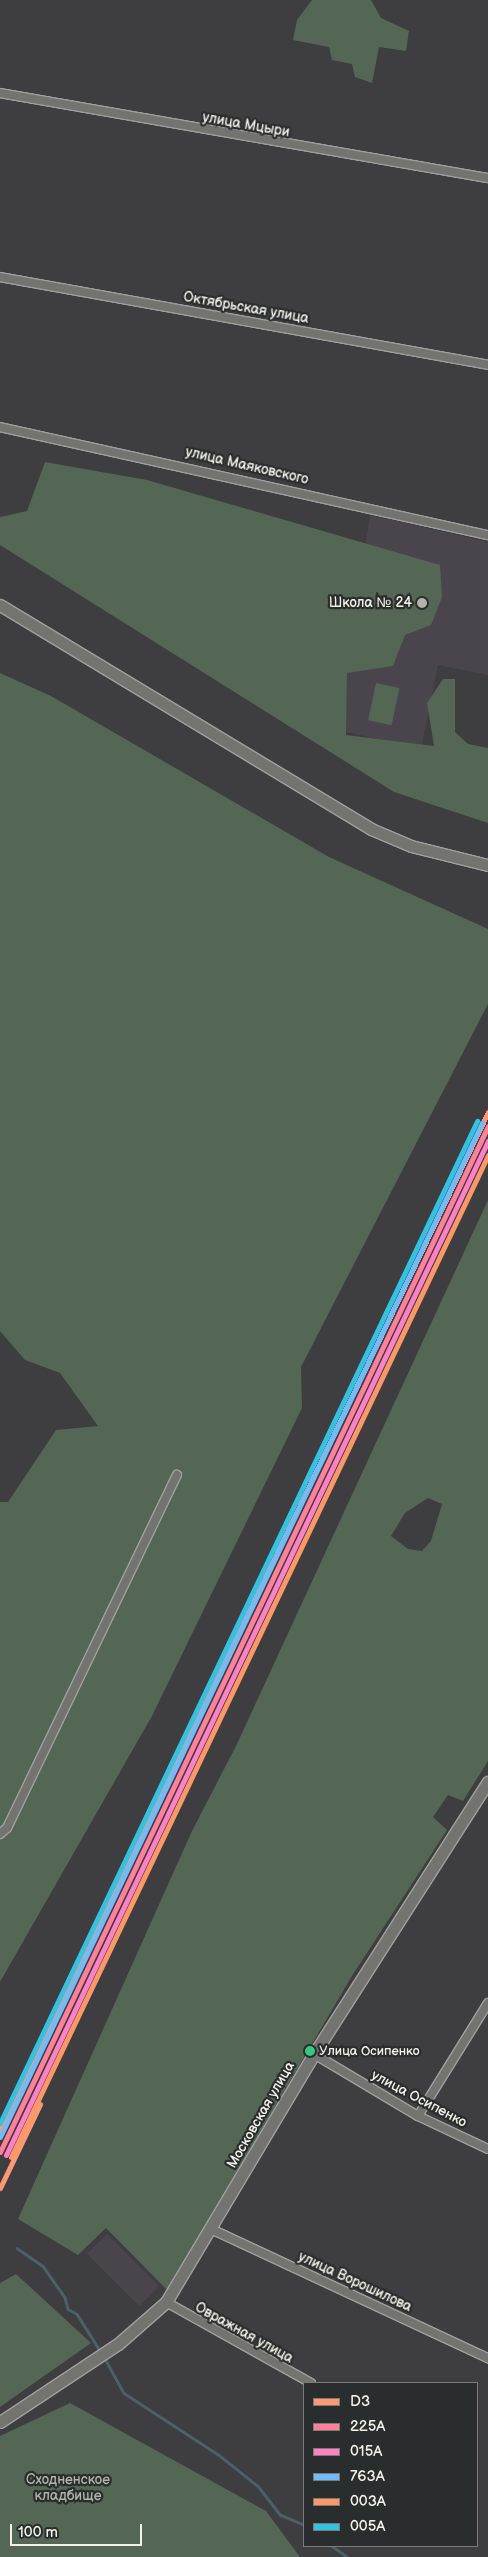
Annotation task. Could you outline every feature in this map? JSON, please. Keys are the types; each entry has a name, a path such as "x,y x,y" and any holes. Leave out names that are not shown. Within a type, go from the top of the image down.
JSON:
{"street":[{"name":"улица Мцыри","path":"0,93 488,178"},
{"name":"Октябрьская улица","path":"0,277 488,365"},
{"name":"улица Маяковского","path":"0,426 488,535"},
{"path":"0,605 319,798 411,846 488,864"},
{"path":"0,1834 7,1828 178,1475"},
{"name":"Московская улица","path":"0,2422 118,2344 166,2302 212,2229 314,2054 488,1782"},
{"path":"418,2116 488,2003"},
{"name":"улица Осипенко","path":"314,2054 418,2116 488,2149"},
{"name":"улица Ворошилова","path":"212,2229 488,2358"},
{"name":"Овражная улица","path":"166,2302 309,2382"}],"shaded area":[{"name":"Школа № 24","path":"370,515 488,542 488,675 438,665 421,749 338,730"},
{"path":"107,2234 159,2286 140,2306 87,2254"}],"green space":[{"path":"312,0 371,0 381,18 409,31 406,51 379,47 372,83 355,77 352,64 332,60 329,47 293,40 297,20"},
{"path":"45,462 147,480 440,565 442,597 431,625 405,635 393,666 347,673 346,735 434,746 427,703 443,679 455,679 455,732 468,744 488,748 488,823 394,792 0,545 0,517 27,511"},
{"path":"0,673 51,696 329,857 488,929 488,1004 301,1367 302,1408 152,1716 0,1982 0,1502 8,1502 56,1430 98,1426 60,1373 25,1360 0,1331"},
{"path":"376,683 399,688 392,725 368,720"},
{"path":"488,1200 488,1761 463,1801 448,1795 433,1817 447,1830 352,1976 167,2290 106,2228 78,2255 18,2219 192,1831 236,1746","holes":["428,1498 442,1504 431,1541 422,1551 408,1549 391,1536 405,1513"]},
{"path":"16,2274 91,2343 0,2407 0,2283"},
{"name":"Сходненское кладбище","path":"70,2403 266,2511 300,2557 0,2557 0,2436"}],"waterway":[{"path":"17,2248 43,2266 65,2297 68,2309 77,2314 101,2352"},
{"path":"104,2357 124,2393 219,2455 258,2486 281,2515 303,2525"},
{"path":"333,2547 348,2557"}],"transit line":[{"name":"D3","path":"0,2131 488,1112"},
{"name":"005А","path":"0,2123 477,1121"},
{"name":"763А","path":"0,2137 482,1123"},
{"name":"225А","path":"0,2152 488,1126"},
{"name":"015А","path":"6,2155 488,1141"},
{"name":"003А","path":"11,2157 488,1155"},
{"name":"D3","path":"0,2188 40,2104"}],"place":[{"name":"Школа № 24","path":"422,603"},
{"name":"Улица Осипенко","path":"310,2051"}]}
